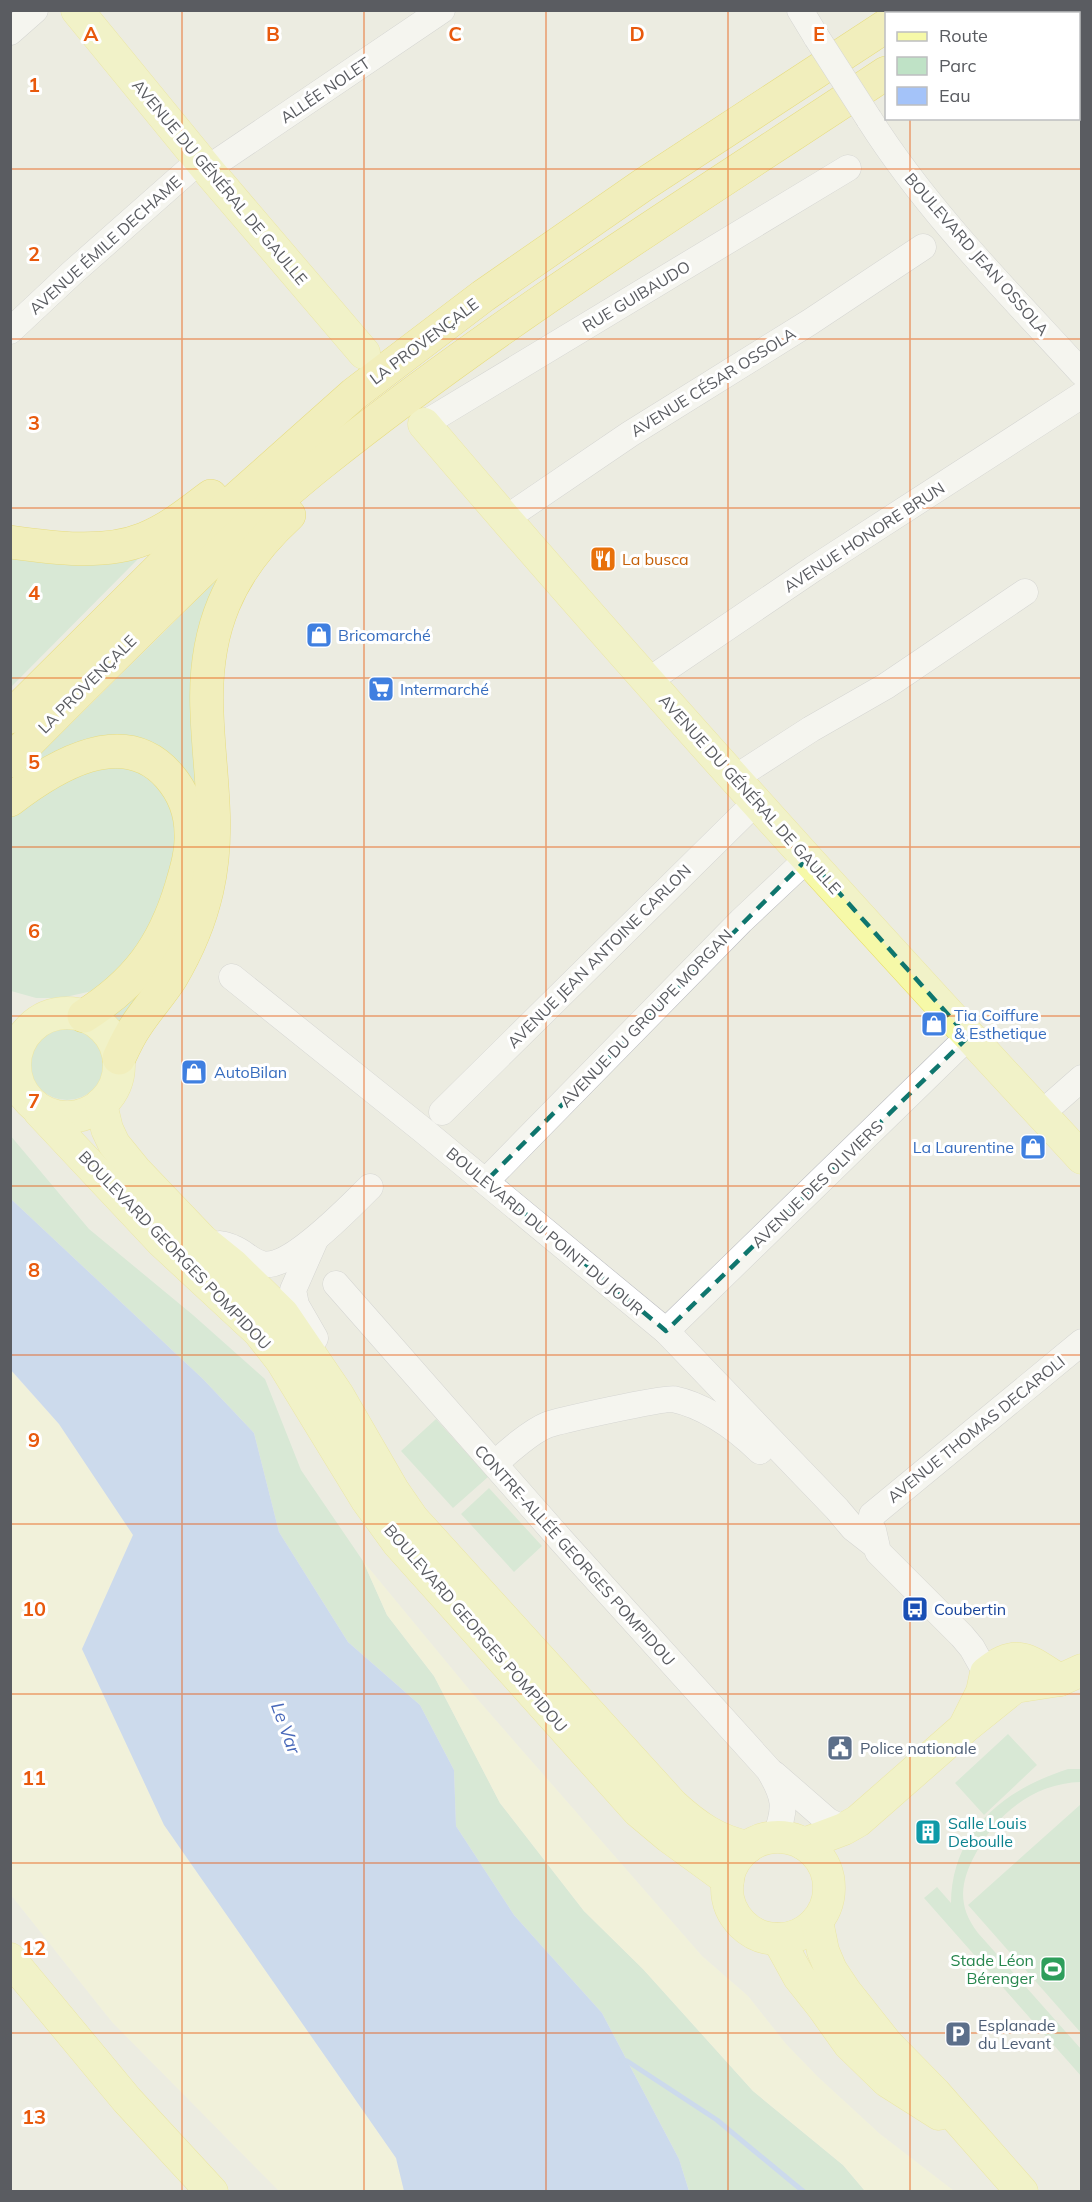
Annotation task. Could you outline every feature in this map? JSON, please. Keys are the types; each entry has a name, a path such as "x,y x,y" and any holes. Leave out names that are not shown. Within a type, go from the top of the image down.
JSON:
{"highway":[{"name":"LA PROVENÇALE","path":"10,717 172,556 354,394 483,296 606,211 885,27"},
{"name":"LA PROVENÇALE","path":"10,761 62,707 235,539 320,464 392,408 605,257 885,74"},
{"path":"10,542 99,548 144,539 185,516 244,468 354,394"},
{"path":"119,1058 135,1027 180,960 200,915 207,891 214,821 206,683 214,628 225,600 238,577 260,547 285,519 354,453 392,408"},
{"path":"10,800 35,780 68,762 94,754 121,752 139,755 153,761 164,770 180,791 186,804 190,817 191,847 182,885 165,933 149,958 127,985 84,1016"}],"main road":[{"name":"AVENUE DU GÉNÉRAL DE GAULLE","path":"77,10 204,165 364,353"},
{"name":"AVENUE DU GÉNÉRAL DE GAULLE","path":"424,424 648,681 968,1037 1082,1158"},
{"path":"70,1013 84,1016 100,1025 112,1040 119,1058 118,1074 113,1089 101,1104 90,1112 75,1117 59,1117 39,1110 21,1090 15,1075 13,1056 28,1030 24,1016 70,1013"},
{"name":"BOULEVARD GEORGES POMPIDOU","path":"101,1104 107,1130 114,1144 162,1199 283,1314 338,1395 393,1490 421,1528 673,1805 697,1826 730,1844 776,1843"},
{"name":"BOULEVARD GEORGES POMPIDOU","path":"39,1110 162,1242 259,1332 281,1360 366,1499 398,1543 638,1811 728,1880"},
{"path":"964,1728 982,1692 986,1673 1013,1657 1017,1672"},
{"path":"827,1874 851,1825 964,1728 1017,1672 1022,1658 1074,1680"},
{"path":"776,1843 822,1862 829,1886 824,1911 817,1921 806,1931 792,1937 778,1939 763,1937 750,1931 731,1909 727,1894 728,1880 738,1856 776,1843 851,1825"},
{"path":"817,1921 823,1951 831,1970 845,1991 887,2044 969,2131 1022,2192"},
{"path":"778,1939 799,1977 849,2044 887,2081 969,2131"},
{"path":"10,1959 127,2100 213,2192"}],"street":[{"path":"10,32 35,10"},
{"name":"ALLÉE NOLET","path":"204,165 442,10"},
{"name":"BOULEVARD JEAN OSSOLA","path":"800,10 869,119 910,176 958,237 1082,373"},
{"name":"AVENUE ÉMILE DECHAME","path":"10,331 72,273 204,165"},
{"name":"RUE GUIBAUDO","path":"424,424 848,168"},
{"name":"AVENUE CÉSAR OSSOLA","path":"505,519 630,434 810,322 923,247"},
{"name":"AVENUE HONORE BRUN","path":"648,681 813,569 1082,395"},
{"path":"735,778 886,686 1025,592"},
{"name":"AVENUE JEAN ANTOINE CARLON","path":"442,1112 757,801"},
{"name":"AVENUE DU GROUPE MORGAN","path":"486,1181 741,921 808,858"},
{"name":"BOULEVARD DU POINT DU JOUR","path":"232,977 486,1181 666,1331 853,1528 876,1546 878,1552 962,1636 972,1648 986,1673"},
{"name":"AVENUE DES OLIVIERS","path":"666,1331 968,1037"},
{"path":"1041,1114 1082,1078"},
{"path":"202,1239 234,1248 249,1259 264,1264 279,1263 316,1239 370,1187"},
{"path":"316,1239 293,1290 296,1305 316,1339 318,1365"},
{"name":"CONTRE-ALLÉE GEORGES POMPIDOU","path":"336,1284 561,1540 769,1770 782,1791 783,1806 776,1843"},
{"name":"AVENUE THOMAS DECAROLI","path":"872,1515 1082,1342"},
{"path":"495,1464 507,1452 546,1425 671,1398 701,1408 739,1431 768,1458 786,1456"},
{"path":"837,1509 855,1514 872,1515 876,1546"},
{"path":"769,1770 828,1821 851,1825"}],"highlighted area":[{"path":"808,858 968,1037 666,1331 486,1181"}],"green space":[{"path":"11,551 140,557 11,687"},
{"path":"229,568 206,626 198,663 198,716 208,804 208,837 199,894 189,929 178,955 123,1033 106,1013 126,1000 156,970 176,936 184,917 202,846 203,819 200,801 193,785 169,759 154,751 120,741 85,743 69,747 29,771 25,769"},
{"path":"113,765 141,773 169,797 179,827 164,901 125,967 97,990 61,998 36,998 11,991 11,815 70,776"},
{"path":"67,1026 88,1032 98,1042 104,1063 98,1084 88,1094 67,1100 46,1094 36,1084 30,1063 36,1042 46,1032"},
{"path":"10,1135 89,1229 193,1315 265,1379 301,1470 363,1561 387,1615 434,1676 500,1803 584,1911 643,1969 753,2091 843,2165 865,2191 689,2191 679,2159 602,2013 514,1915 456,1826 454,1770 420,1705 348,1642 279,1532 254,1433 203,1379 11,1199"},
{"path":"436,1419 488,1477 453,1508 401,1451"},
{"path":"489,1488 542,1546 514,1572 461,1514"},
{"path":"1008,1734 1037,1765 984,1815 955,1783"},
{"name":"Stade Léon Bérenger","path":"1068,1769 1081,1769 1081,1782 1048,1788 1033,1794 1006,1813 995,1825 976,1853 967,1874 963,1894 967,1913 978,1933 1081,2049 1081,2076 924,1898 937,1887 951,1903 954,1877 971,1834 1003,1802 1022,1789"},
{"name":"Stade Léon Bérenger","path":"1081,1804 1081,2033 968,1905"}],"sand":[{"path":"10,1370 59,1424 133,1535 82,1649 164,1825 396,2158 404,2191 279,2191 112,2022 11,1895"},
{"path":"363,1561 472,1693 702,1956 748,1996 786,2044 818,2077 880,2134 954,2191 865,2191 843,2165 753,2091 643,1969 584,1911 500,1803 434,1676 387,1615"}],"water":[{"name":"Le Var","path":"11,1199 203,1379 254,1433 279,1532 348,1642 420,1705 454,1770 456,1826 514,1915 602,2013 679,2159 689,2191 404,2191 396,2158 164,1825 82,1649 133,1535 59,1424 11,1370"}],"waterway":[{"path":"621,2060 627,2061 717,2120 804,2192"}],"place":[{"name":"La busca","path":"603,559"},
{"name":"Bricomarché","path":"319,635"},
{"name":"Intermarché","path":"381,689"},
{"name":"Tia Coiffure & Esthetique","path":"934,1024"},
{"name":"AutoBilan","path":"194,1072"},
{"name":"La Laurentine","path":"1033,1147"},
{"name":"Coubertin","path":"915,1609"},
{"name":"Police nationale","path":"840,1748"},
{"name":"Salle Louis Deboulle","path":"928,1832"},
{"name":"Stade Léon Bérenger","path":"1053,1969"},
{"name":"Esplanade du Levant","path":"958,2034"}]}
